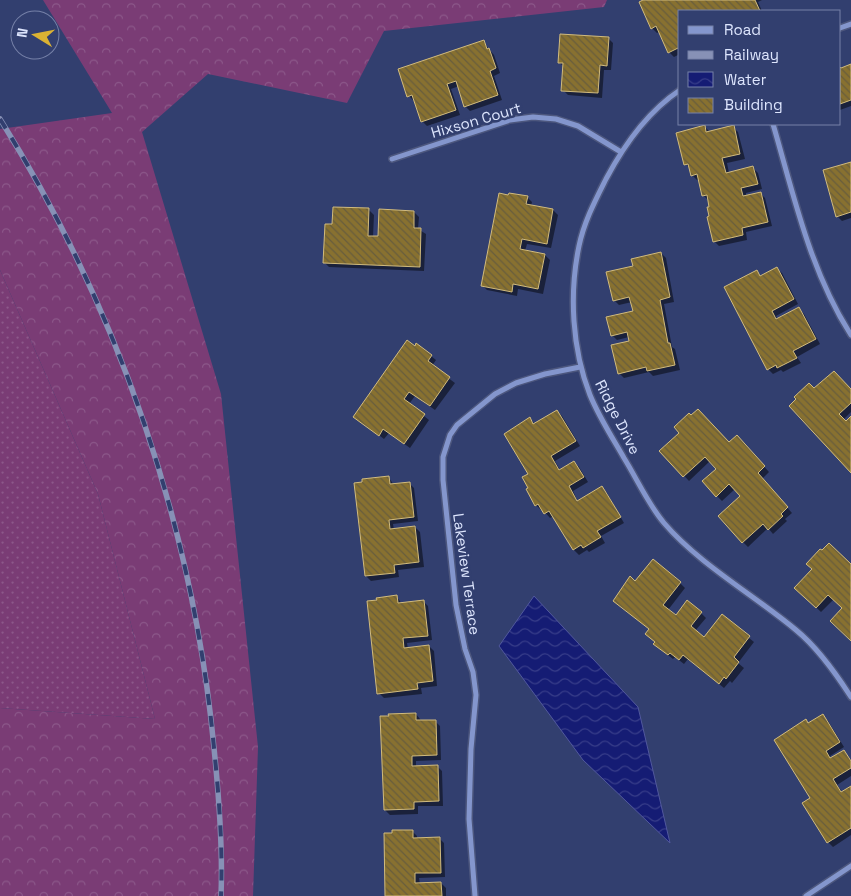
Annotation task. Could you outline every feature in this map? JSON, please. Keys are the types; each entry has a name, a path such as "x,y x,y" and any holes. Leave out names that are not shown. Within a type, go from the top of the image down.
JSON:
{"street":[{"name":"Ridge Drive","path":"678,92 656,109 640,126 621,152 594,202 579,246 574,292 575,338 580,367 598,413 663,522 688,547 797,630 814,646 836,673 851,697"},
{"name":"Hixson Court","path":"392,159 494,125 533,116 556,119 578,126 621,152"},
{"path":"773,125 813,261 832,304 851,335"},
{"name":"Lakeview Terrace","path":"475,896 469,819 471,749 476,695 473,672 465,649 456,605 443,480 443,457 450,435 457,425 495,394 516,383 545,374 580,367"},
{"path":"806,896 851,866"}],"green space":[{"path":"43,0 607,0 604,7 384,31 347,103 208,74 142,132 221,394 258,747 253,896 0,896 0,708 155,719 98,494 0,270 0,129 112,113 60,28 60,10 49,10"},
{"path":"0,270 98,494 155,719 0,708"}],"water":[{"path":"534,596 638,707 670,843 583,760 499,646"}],"building":[{"path":"643,0 755,0 760,10 678,10 678,48 668,53 656,26 651,29 639,2"},
{"path":"560,34 609,37 607,66 600,65 598,93 561,91 563,63 558,63"},
{"path":"484,40 496,68 490,71 498,95 464,107 456,81 447,84 456,110 421,122 412,95 407,97 398,69"},
{"path":"851,64 851,100 841,104 841,68"},
{"path":"705,125 706,132 734,125 740,154 722,158 726,173 753,166 758,184 741,188 743,196 761,192 768,222 742,228 743,235 713,242 707,217 709,216 707,207 709,207 707,195 702,196 697,174 691,176 688,164 684,165 676,133"},
{"path":"851,162 851,212 836,217 823,170"},
{"path":"499,193 528,196 526,204 553,209 547,244 522,239 520,249 545,254 538,289 513,284 512,292 481,286"},
{"path":"333,207 369,208 368,236 378,236 379,209 414,211 414,228 421,228 420,267 323,263 325,224 332,224"},
{"path":"661,252 670,297 660,300 668,343 670,343 675,365 647,371 646,367 618,374 611,345 629,341 627,332 611,336 606,317 633,311 629,297 613,301 606,272 633,266 631,259"},
{"path":"777,267 794,299 772,311 776,319 799,307 816,339 793,351 797,358 777,368 776,365 767,370 724,287 757,270 760,276"},
{"path":"407,340 415,346 416,343 432,355 428,361 450,377 430,406 409,392 404,399 425,414 404,444 383,429 379,436 353,417"},
{"path":"834,371 851,389 851,403 839,414 846,421 851,416 851,473 789,406 796,399 794,397 809,383 814,388"},
{"path":"698,409 729,442 737,435 765,466 758,473 788,507 781,514 783,516 768,530 763,524 742,543 718,516 740,496 729,484 716,497 702,481 716,469 705,457 683,477 659,451 679,433 674,427 689,413 691,415"},
{"path":"557,410 576,441 551,456 559,470 574,461 584,477 569,486 577,501 602,486 621,517 597,531 601,537 583,548 581,545 573,550 549,511 544,514 538,504 535,506 522,477 528,474 504,434 530,417 533,424"},
{"path":"389,476 390,484 410,482 414,517 389,520 390,529 415,526 419,562 394,565 395,573 365,576 354,483 362,482 362,479"},
{"path":"829,543 851,564 851,641 830,621 842,608 828,595 816,608 794,588 812,569 806,564 820,549 822,550"},
{"path":"653,559 681,582 663,605 676,615 687,600 702,612 691,626 704,637 722,614 750,636 734,657 739,662 726,679 724,677 719,684 683,655 679,660 670,653 668,655 653,644 655,642 645,634 649,629 613,601 630,576 635,581"},
{"path":"397,595 398,603 424,600 428,636 403,638 404,648 429,645 433,681 417,683 418,689 377,694 367,601"},
{"path":"416,713 416,720 436,720 437,755 412,756 412,766 438,765 439,801 414,802 414,809 384,810 380,716"},
{"path":"823,714 840,742 826,751 830,758 844,750 851,761 851,768 833,779 841,792 851,786 851,828 827,843 802,803 810,798 774,740 806,719 808,723"},
{"path":"392,830 413,830 413,838 440,837 441,873 415,873 415,883 441,882 442,896 385,896 384,833 392,833"}],"railway":[{"path":"0,119 42,191 80,266 114,343 143,421 168,501 188,583 204,665 219,803 221,896"}]}
